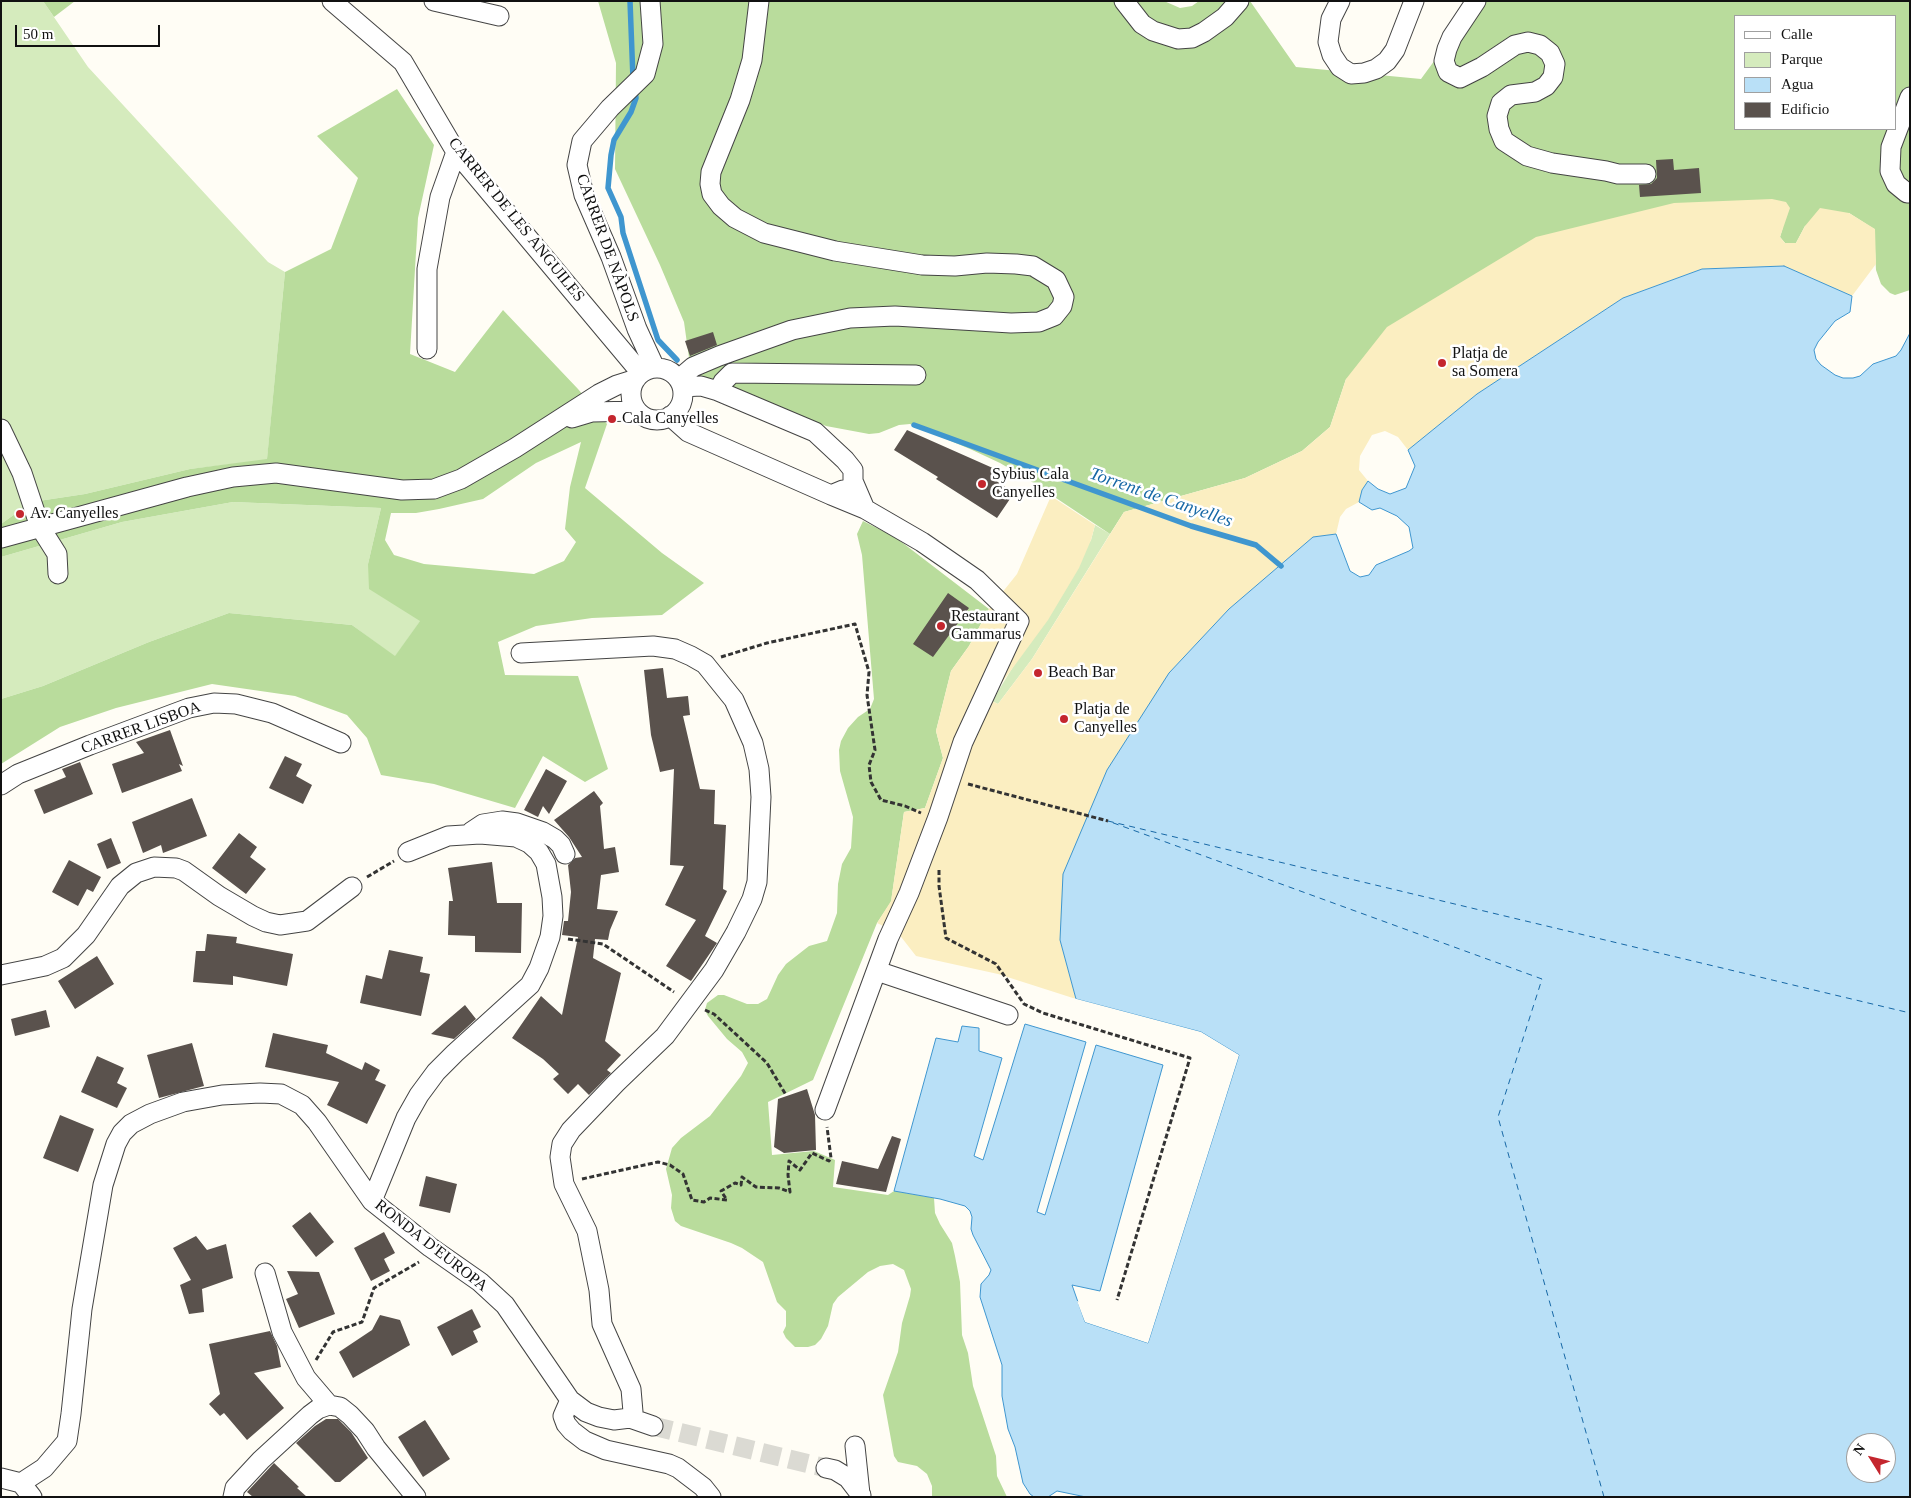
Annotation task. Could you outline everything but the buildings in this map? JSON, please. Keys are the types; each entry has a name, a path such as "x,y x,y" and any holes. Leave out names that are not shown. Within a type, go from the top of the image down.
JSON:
{"street":[{"path":"434,1 499,16"},
{"name":"CARRER DE NÀPOLS","path":"644,373 637,329 611,257 584,195 576,166 582,140 610,108 645,74 653,44 650,1"},
{"path":"680,383 693,366 792,330 850,318 895,316 1011,323 1039,322 1054,316 1062,306 1064,298 1056,280 1033,266 987,263 939,266 859,256 764,233 734,218 721,206 712,194 710,184 711,172 740,100 752,60 759,1"},
{"path":"1124,1 1142,24 1153,31 1178,39 1192,38 1204,32 1225,17 1239,1"},
{"path":"1340,1 1331,19 1328,42 1332,55 1340,67 1351,74 1364,73 1376,69 1387,61 1395,50 1414,1"},
{"path":"1476,1 1452,37 1447,48 1444,61 1448,72 1460,78 1482,67 1515,45 1528,42 1540,45 1550,53 1555,64 1553,77 1546,86 1535,92 1511,95 1501,103 1497,116 1499,129 1504,141 1526,156 1552,163 1606,170 1618,174 1646,174"},
{"name":"CARRER DE LES ANGUILES","path":"341,4 403,62 456,152 644,373"},
{"path":"1910,97 1891,147 1890,171 1896,184 1907,193 1910,193"},
{"path":"427,349 427,269 440,197 456,152"},
{"path":"1,538 187,487 233,477 276,473 402,490 434,489 461,479 599,394 644,373 664,368 672,372 680,383 681,404 670,416 652,419 644,416 637,410 632,400 631,389 644,373"},
{"path":"718,391 723,382 732,373 916,375"},
{"path":"680,383 718,391 815,432 846,460 852,470 853,481 865,509"},
{"path":"556,422 592,412 637,410"},
{"path":"670,416 688,432 865,509 922,542 977,580 1019,621 963,742 938,817 876,971 825,1110"},
{"path":"1,429 22,473 40,527 57,554 58,574"},
{"path":"831,495 845,489 853,481"},
{"path":"521,653 653,646 675,649 705,664 734,700 753,743 759,769 761,797 758,866 752,899 736,932 714,970 665,1036 571,1130 562,1144 560,1157 564,1184 587,1231 599,1290 602,1324 631,1389 633,1412 630,1418"},
{"name":"CARRER LISBOA","path":"1,785 18,774 81,749 189,708 214,703 236,704 272,713 341,743"},
{"path":"468,835 483,824 502,821 517,823 536,829 555,840 561,845 565,854"},
{"path":"372,1201 406,1118 419,1095 436,1072 455,1053 515,1000 530,984 540,968 550,937 553,916 552,897 546,864 539,852 529,843 516,837 480,834 448,836 408,852"},
{"path":"1,975 44,966 63,958 86,934 120,886 136,873 154,867 176,868 184,871 219,896 253,916 280,925 307,921 352,887"},
{"path":"876,971 1008,1015"},
{"name":"RONDA D'EUROPA","path":"27,1490 67,1441 82,1309 103,1185 116,1144 122,1132 131,1124 166,1107 222,1095 281,1094 302,1106 317,1122 372,1201 430,1247 480,1282 505,1306 570,1400 586,1412 600,1417 614,1420 630,1418 653,1426"},
{"path":"265,1273 282,1332 306,1378 329,1405"},
{"path":"570,1400 563,1416 566,1424 572,1431 585,1441 606,1450 674,1466 703,1487 711,1497"},
{"path":"233,1497 235,1488 261,1460 310,1414 329,1405 340,1407 355,1420 416,1497"},
{"path":"855,1446 861,1495"},
{"path":"826,1468 835,1470 848,1478 861,1495"},
{"path":"1,1478 27,1490"}],"path":[{"path":"705,664 767,643 855,624 869,672 866,695 875,750 869,766 871,782 881,800 905,806 926,815 938,817"},
{"path":"951,780 1108,821"},
{"path":"938,866 946,938 996,964 1024,1004 1043,1013 1190,1058 1117,1300"},
{"path":"564,1184 593,1175 658,1162 670,1165 683,1174 692,1200 704,1202 710,1198 727,1200 721,1191 735,1183 741,1185 742,1177 756,1186 779,1188 790,1192 789,1161 800,1170 812,1153 829,1161 831,1158 825,1110"},
{"path":"306,1378 332,1332 362,1322 374,1288 418,1263 430,1247"}],"green space":[{"path":"1,1 43,1 88,67 268,262 285,272 267,460 190,469 85,494 32,502 1,524"},
{"path":"43,1 75,1 54,17"},
{"path":"598,1 1164,1 1180,8 1192,6 1199,1 1250,1 1296,67 1421,79 1478,1 1910,1 1910,290 1895,295 1890,293 1881,284 1876,270 1874,229 1849,213 1805,226 1796,243 1785,243 1780,237 1783,227 1346,379 1330,427 1302,451 1245,478 1124,512 1110,534 1000,463 910,424 899,425 879,433 869,434 826,426 691,372 684,322 660,265 615,169 616,63"},
{"path":"397,89 434,145 418,218 410,354 455,372 503,310 578,389 607,424 585,488 662,553 704,583 662,615 592,618 536,626 498,642 505,675 578,676 608,769 585,782 543,756 515,808 434,784 381,775 367,738 347,715 295,696 212,684 116,708 60,727 1,764 1,699 43,686 149,642 229,613 352,625 395,656 420,621 369,589 368,564 381,508 233,502 122,522 1,557 1,524 32,502 85,494 190,469 267,459 285,272 331,249 358,178 317,136","holes":["581,442 570,487 565,529 576,542 564,561 534,574 424,564 394,555 385,540 391,513 416,513 483,499 536,463"]},
{"path":"233,502 381,508 368,564 421,620 395,657 352,625 229,613 149,642 43,686 1,699 1,557 122,522"},
{"path":"863,521 895,537 989,609 969,646 951,671 936,731 943,758 925,808 904,812 891,902 877,923 813,1080 768,1102 772,1155 814,1151 835,1160 833,1187 888,1195 894,1191 934,1198 935,1213 952,1243 960,1282 962,1335 968,1353 973,1386 996,1456 997,1476 1007,1497 932,1497 932,1486 927,1474 917,1466 898,1462 894,1456 883,1395 898,1352 902,1323 910,1296 911,1289 904,1270 893,1264 880,1266 868,1272 838,1297 833,1304 828,1326 821,1339 815,1345 795,1347 783,1332 786,1326 786,1311 777,1302 763,1262 731,1243 681,1226 675,1221 671,1208 672,1195 666,1169 672,1148 681,1138 710,1116 741,1076 748,1063 742,1052 727,1039 708,1016 705,1010 707,1003 718,995 724,995 747,1004 758,1004 767,999 778,975 786,964 809,946 827,941 837,913 838,884 842,864 851,848 853,817 840,771 839,750 841,741 848,728 858,717 870,709 874,699 862,555 857,534"},
{"path":"1095,525 1110,534 1032,659 998,704 992,701 1091,540"}],"sand":[{"path":"1772,199 1786,202 1790,208 1780,237 1785,243 1796,243 1805,226 1820,208 1849,213 1875,229 1876,264 1852,296 1783,266 1702,269 1623,298 1477,394 1408,450 1398,437 1385,431 1372,435 1360,456 1359,470 1368,481 1362,490 1359,502 1346,509 1340,517 1336,534 1313,537 1229,609 1169,673 1060,940 1076,999 998,974 916,956 898,933 877,923 891,901 904,812 925,808 943,758 936,731 951,671 969,646 989,609 1017,574 1051,496 1095,525 1079,568 1048,620 1001,684 992,701 998,704 1032,659 1124,512 1245,478 1302,451 1330,427 1346,379 1387,327 1536,237 1674,203"}],"water":[{"path":"1784,266 1852,296 1850,312 1835,321 1814,350 1816,359 1821,365 1843,378 1860,376 1873,364 1896,356 1910,333 1910,1497 1086,1497 1057,1491 1048,1497 1034,1497 1023,1483 1015,1447 1008,1429 1002,1396 1002,1365 980,1297 981,1284 991,1270 973,1235 970,1211 965,1206 940,1199 894,1191 936,1038 958,1042 962,1026 979,1028 979,1051 1002,1058 974,1156 983,1160 1025,1024 1086,1042 1037,1212 1045,1215 1096,1045 1163,1065 1100,1291 1072,1285 1085,1322 1148,1343 1239,1055 1201,1032 1076,999 1060,940 1063,874 1107,770 1169,673 1229,609 1313,537 1336,534 1350,571 1360,577 1369,575 1376,565 1413,548 1409,527 1397,516 1380,508 1372,510 1359,502 1362,490 1368,481 1378,489 1390,494 1406,488 1415,466 1408,450 1477,394 1623,298 1702,269"}],"pier":[{"path":"1073,998 1201,1032 1239,1055 1148,1343 1085,1322 1077,1301 1080,1302 1087,1320 1146,1340 1237,1056 1200,1034 1075,1001"}],"waterway":[{"name":"Torrent de Canyelles","path":"630,1 633,79"},
{"name":"Torrent de Canyelles","path":"635,91 636,98 631,112 614,140 608,188 621,217 623,233 658,340 677,360"},
{"name":"Torrent de Canyelles","path":"914,425 1191,526 1256,545 1281,566"}],"ferry route":[{"path":"1604,1497 1498,1117 1542,979 1108,821 1910,1013"}],"tunnel":[{"path":"653,1426 826,1468"}],"place":[{"name":"Platja de sa Somera","path":"1442,363"},
{"name":"Cala Canyelles","path":"612,419"},
{"name":"Sybius Cala Canyelles","path":"982,484"},
{"name":"Av. Canyelles","path":"20,514"},
{"name":"Restaurant Gammarus","path":"941,626"},
{"name":"Beach Bar","path":"1038,673"},
{"name":"Platja de Canyelles","path":"1064,719"}]}
